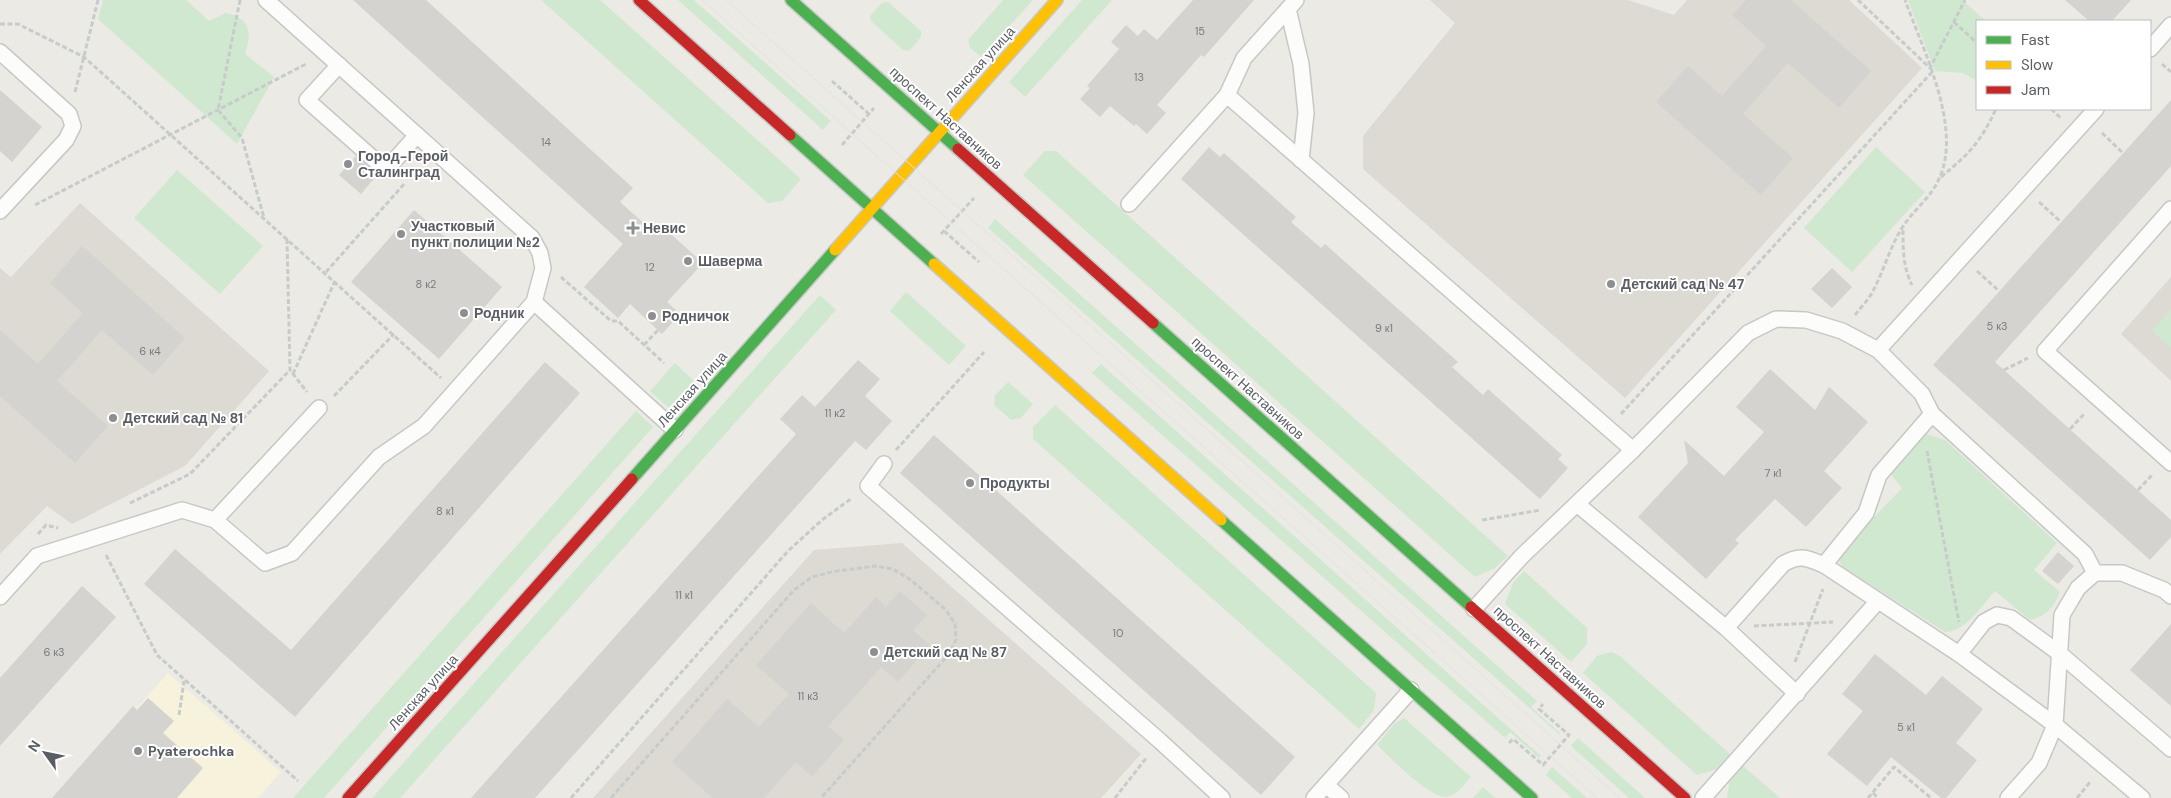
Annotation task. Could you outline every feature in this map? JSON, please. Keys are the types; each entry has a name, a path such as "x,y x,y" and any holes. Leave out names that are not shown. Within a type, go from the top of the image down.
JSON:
{"main road":[{"path":"639,0 1532,798"},
{"name":"проспект Наставников","path":"791,0 1685,798"},
{"name":"Ленская улица","path":"348,798 1057,0"}],"lane":[{"path":"0,597 36,556 182,510 215,520 265,563 292,553 379,458 424,426 534,302 543,268 540,253 532,238 266,0"},
{"path":"1129,204 1226,95 1244,58 1292,4"},
{"path":"1292,4 1306,113 1301,160"},
{"path":"2151,48 2171,25"},
{"path":"0,52 69,114 73,126 66,140 0,211"},
{"path":"339,65 307,100 386,170 417,135"},
{"path":"1226,95 1633,450"},
{"path":"1878,350 2091,114"},
{"path":"2171,209 2046,350 2171,463"},
{"path":"534,302 675,430"},
{"path":"1474,609 1522,556 1633,450 1748,333 1776,319 1806,320 1842,331 1878,350 1922,394 1932,414 2085,554 2095,574"},
{"path":"215,520 319,408"},
{"path":"1824,566 1866,512 1879,475 1932,414"},
{"path":"884,464 868,486 1160,741 1222,798"},
{"path":"1577,504 1726,628 1792,688"},
{"path":"1726,628 1782,564 1794,557 1806,558 1824,566 1878,601 1964,648 2142,798"},
{"path":"2008,798 2039,763 2055,725 2062,615 2078,588 2095,574 2122,573 2169,589"},
{"path":"1703,798 1792,688 1862,621 1878,601"},
{"path":"1964,648 1984,622 1997,615 2011,618 2059,653 2171,750"},
{"path":"1314,798 1411,690"},
{"path":"1326,785 1341,798"}],"path":[{"path":"69,114 98,0"},
{"path":"218,110 240,0"},
{"path":"1858,0 1931,70"},
{"path":"1842,331 1872,293 1903,227 1931,194 1946,161 1947,144 1944,121 1931,70 1905,0"},
{"path":"1609,428 1931,70 1965,0"},
{"path":"1954,22 1976,42"},
{"path":"0,24 18,24 84,57 336,281 455,391"},
{"path":"33,206 172,136 326,53"},
{"path":"832,81 868,114"},
{"path":"838,149 875,106"},
{"path":"218,110 242,138 265,219"},
{"path":"1939,178 1972,151 1988,127 1996,110"},
{"path":"2091,114 2123,153"},
{"path":"326,272 408,179"},
{"path":"2024,188 2061,222"},
{"path":"938,238 976,196"},
{"path":"1903,227 1903,255 1907,275 1920,303"},
{"path":"944,231 980,262"},
{"path":"287,238 290,370 319,408 341,391 394,334"},
{"path":"1962,258 1999,291"},
{"path":"543,268 558,274 611,321 618,321 664,363"},
{"path":"293,374 336,281"},
{"path":"644,345 659,329"},
{"path":"884,464 984,352"},
{"path":"122,507 190,474 290,370"},
{"path":"1922,426 1964,648"},
{"path":"571,798 788,551 822,520 868,486"},
{"path":"1482,520 1577,504"},
{"path":"33,538 46,525 63,529"},
{"path":"96,536 157,656 298,781"},
{"path":"611,798 794,590 812,577 831,572 875,566 893,569 911,580 946,610 955,624 956,639 950,653 821,798"},
{"path":"1792,688 1810,623 1826,581 1824,566"},
{"path":"1726,628 1862,621"},
{"path":"179,715 184,680"},
{"path":"1507,745 1513,738 1543,765 1569,735 1539,709 1544,703"},
{"path":"1115,798 1160,741"},
{"path":"1868,798 1894,767 1931,798"},
{"path":"1873,793 1878,798"}],"shaded area":[{"name":"Детский сад № 47","path":"1430,0 1628,0 1674,15 1687,0 1849,0 1922,68 1625,398 1363,169 1363,136 1455,23"},
{"name":"Детский сад № 81","path":"80,203 269,371 185,466 72,524 47,506 0,554 0,268 11,277"},
{"path":"2171,277 2171,381 2121,334"},
{"name":"Детский сад № 87","path":"902,543 1141,754 1101,798 593,798 814,550"},
{"path":"168,673 281,772 258,798 58,798"}],"green space":[{"path":"103,0 186,0 209,21 226,13 234,15 245,23 249,34 245,54 274,77 237,144 98,19"},
{"path":"541,0 600,0 801,179 782,201 768,203"},
{"path":"678,0 694,0 831,121 823,130"},
{"path":"1003,0 1033,0 981,57 970,48 968,40"},
{"path":"1082,0 1112,0 1025,97 1009,82"},
{"path":"1908,0 1962,0 1985,20 1976,20 1976,80 1963,73 1935,71"},
{"path":"888,2 921,31 921,37 909,51 903,50 871,21 870,16 882,3"},
{"path":"1876,147 1925,192 1852,272 1804,228"},
{"path":"1045,151 1056,151 1508,556 1495,568 1475,577 1023,175"},
{"path":"177,170 263,246 220,294 134,218"},
{"path":"995,219 1537,701 1531,707 1561,734 988,228"},
{"path":"906,292 966,346 949,365 890,311"},
{"path":"820,295 836,310 400,798 372,798"},
{"path":"2171,309 2171,348 2152,331"},
{"path":"675,363 694,381 669,408 650,391"},
{"path":"1101,364 1541,756 1539,758 1510,732 1505,738 1092,373"},
{"path":"1008,382 1033,404 1021,418 1011,420 994,405 995,395"},
{"path":"1055,405 1376,693 1374,710 1359,729 1033,439 1033,427"},
{"path":"636,411 653,427 324,798 293,798"},
{"path":"1927,434 1945,440 2057,543 2034,570 2060,592 2052,607 2045,614 2030,620 1995,591 1967,623 1953,631 1945,632 1843,567 1839,561 1840,553 1902,488 1889,472 1918,437"},
{"path":"1524,571 1587,628 1587,644 1571,662 1505,604 1513,583"},
{"path":"1612,652 1621,657 1731,755 1718,769 1697,775 1583,673 1597,656"},
{"path":"1404,718 1471,777 1454,794 1447,797 1439,796 1430,791 1410,776 1377,745 1394,724"},
{"path":"1578,738 1645,798 1629,798 1571,746"},
{"path":"1742,765 1780,798 1727,798 1730,778"},
{"path":"1552,767 1587,798 1572,798 1546,775"},
{"path":"1483,787 1495,798 1473,798"}],"building":[{"path":"353,0 426,0 633,188 620,202 656,234 663,227 703,263 667,302 680,314 662,334 630,304 618,318 584,287 623,244"},
{"path":"1193,0 1254,0 1204,57 1201,55 1157,105 1166,113 1147,134 1110,106 1100,117 1080,99 1090,88 1087,86 1119,49 1111,42 1126,25 1138,36 1144,29 1157,40"},
{"path":"1746,0 1791,0 1871,71 1839,108 1788,63 1743,114 1793,158 1761,195 1656,102 1688,66 1722,96 1766,46 1732,15"},
{"path":"2065,0 2131,0 2113,20 2088,20"},
{"path":"0,90 42,127 12,162 0,151"},
{"path":"2171,100 2171,166 1995,362 2171,520 2171,537 2150,560 1933,365"},
{"path":"1209,147 1220,157 1224,153 1296,217 1291,222 1321,248 1325,244 1458,362 1452,367 1483,395 1488,389 1562,455 1558,459 1568,468 1540,499 1181,179"},
{"path":"356,156 377,175 361,194 339,175"},
{"path":"414,210 502,287 439,359 351,282"},
{"path":"82,246 185,338 153,375 102,330 57,381 108,426 75,463 0,396 0,330 38,364 83,313 50,283"},
{"path":"1832,268 1852,287 1832,308 1811,289"},
{"path":"858,360 880,379 865,396 892,421 866,450 855,441 535,798 471,798 796,434 780,419 802,395 815,407"},
{"path":"545,362 580,393 295,717 144,584 175,549 291,650"},
{"path":"1770,369 1815,410 1829,387 1868,422 1824,471 1842,488 1806,527 1775,499 1735,540 1739,543 1706,579 1638,517 1688,463 1684,440 1724,476 1764,432 1736,407"},
{"path":"934,435 1295,757 1261,795 900,473"},
{"path":"2058,552 2074,566 2058,584 2042,571"},
{"path":"82,586 116,617 0,746 0,678"},
{"path":"900,591 927,615 913,630 930,645 898,682 881,667 828,726 844,740 812,777 796,762 764,798 713,798 672,762 727,699 759,727 789,694 756,665 811,603 844,633 876,597 886,607"},
{"path":"2171,624 2171,706 2130,670"},
{"path":"1875,654 1926,695 1942,676 1983,709 1956,743 1977,760 1946,798 1941,798 1891,757 1867,786 1827,754 1863,711 1842,694"},
{"name":"Pyaterochka","path":"148,698 174,721 163,733 203,768 177,798 52,798 133,706 137,710"}],"tram line":[{"path":"702,0 1597,798"},
{"path":"726,0 1620,798"}],"traffic: fast":[{"path":"791,0 958,149"},
{"path":"790,135 934,264"},
{"path":"632,479 835,250"},
{"path":"1153,323 1471,607"},
{"path":"1221,520 1532,798"}],"traffic: slow":[{"path":"835,250 1057,0"},
{"path":"934,264 1221,520"}],"traffic: jam":[{"path":"639,0 790,135"},
{"path":"958,149 1153,323"},
{"path":"348,798 632,479"},
{"path":"1471,607 1685,798"}],"place":[{"name":"Город-Герой Сталинград","path":"348,164"},
{"name":"Невис","path":"633,228"},
{"name":"Участковый пункт полиции №2","path":"401,234"},
{"name":"Шаверма","path":"688,261"},
{"name":"Детский сад № 47","path":"1611,284"},
{"name":"Родник","path":"464,313"},
{"name":"Родничок","path":"652,316"},
{"name":"Детский сад № 81","path":"113,418"},
{"name":"Продукты","path":"970,483"},
{"name":"Детский сад № 87","path":"874,652"},
{"name":"Pyaterochka","path":"138,751"}]}
